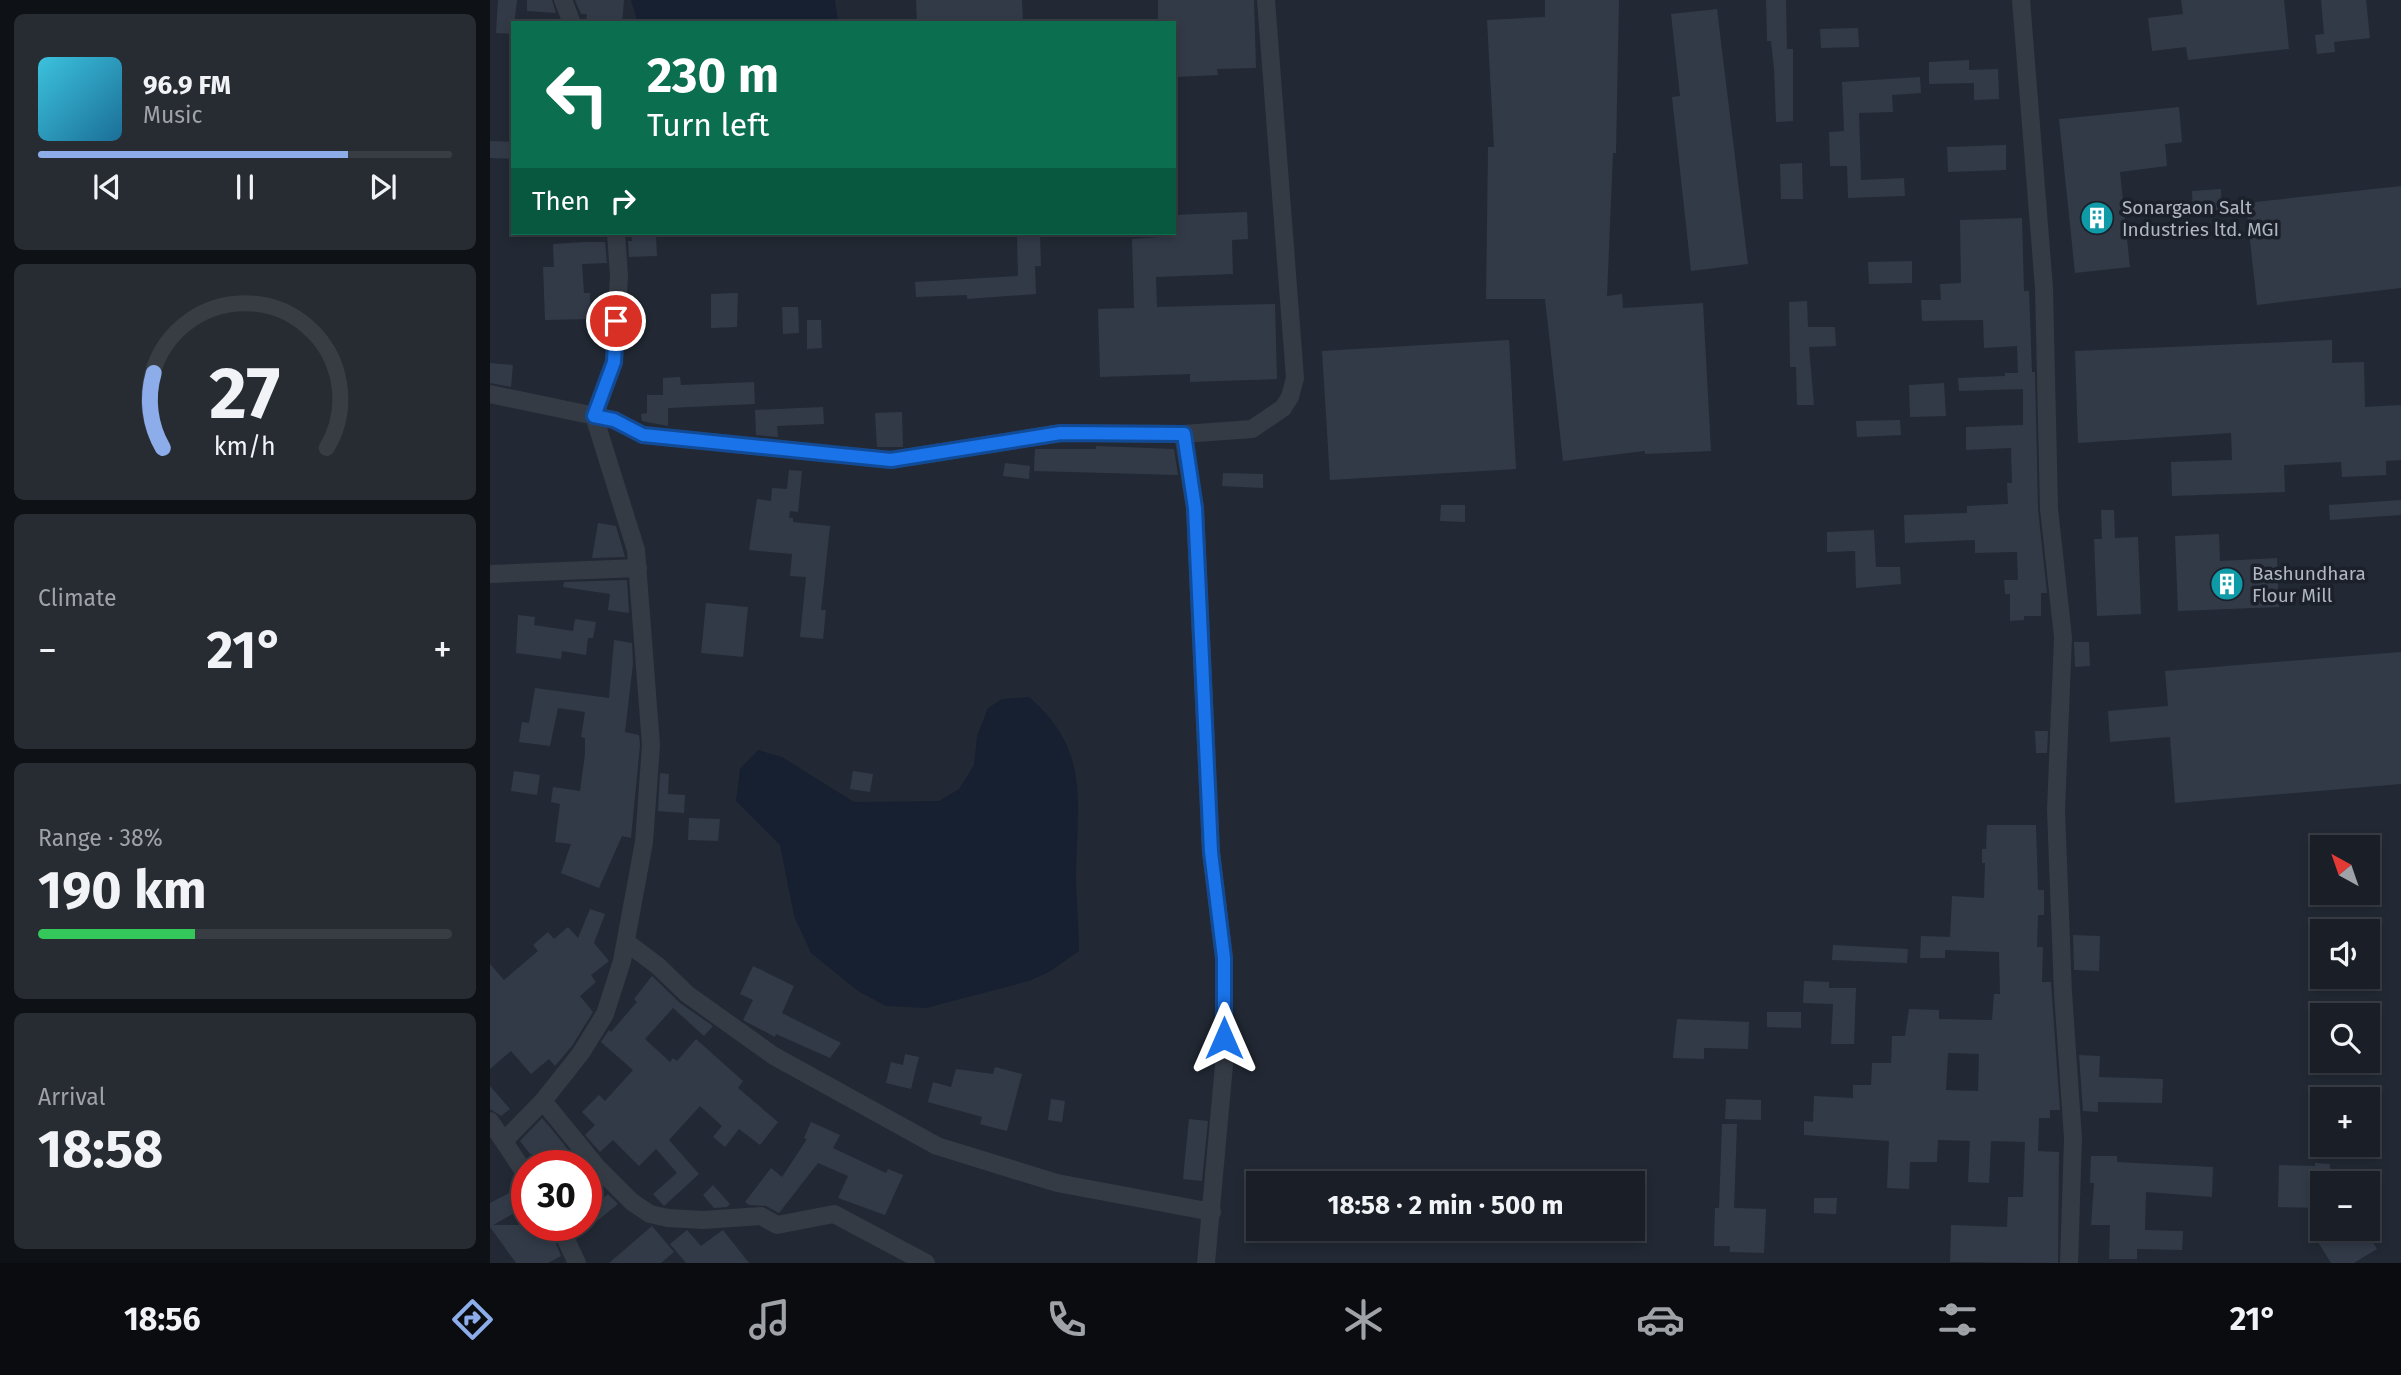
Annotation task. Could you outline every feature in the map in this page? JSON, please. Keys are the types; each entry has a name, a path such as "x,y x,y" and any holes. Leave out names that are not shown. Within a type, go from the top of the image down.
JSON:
{"street":[{"path":"563,0 571,21"},
{"path":"490,394 614,420 643,435 891,460 1061,433 1184,434 1252,429 1283,408 1290,397 1295,378 1266,0"},
{"path":"2021,0 2044,288 2049,509 2063,637 2056,810 2063,993 2073,1138 2069,1263"},
{"path":"504,1141 582,1054 605,1014 626,942 644,842 650,745 638,568 626,514 594,416 614,362 619,276 616,235"},
{"path":"1184,434 1195,508 1210,839 1224,958 1224,1065 1206,1263"},
{"path":"490,574 638,568"},
{"path":"626,942 658,966 687,994 774,1056 937,1146 1057,1183 1212,1212"},
{"path":"542,1101 596,1166 632,1202 650,1214 704,1220 761,1216 777,1225 834,1214 926,1263"},
{"path":"490,1121 511,1151"},
{"path":"567,1241 578,1263"}],"water":[{"path":"631,0 835,0 838,21 637,21"},
{"path":"1029,697 1049,717 1063,737 1076,778 1079,951 1049,972 1029,981 926,1008 886,1006 858,991 811,953 794,916 780,845 736,801 740,769 758,750 782,757 854,802 939,801 959,789 974,765 977,736 988,708 1002,699"}],"building":[{"path":"498,0 517,0 515,21 511,21 511,34 496,33"},
{"path":"527,0 552,0 556,13 527,11"},
{"path":"575,0 624,0 622,21 586,21 587,14 581,14"},
{"path":"916,0 1022,0 1023,21 917,21"},
{"path":"1158,0 1254,0 1256,68 1217,69 1218,75 1176,77 1176,21 1158,21"},
{"path":"1545,0 1619,0 1616,153 1613,153 1607,296 1622,294 1623,308 1703,303 1711,451 1645,454 1645,451 1563,461 1545,299 1486,299 1488,147 1494,147 1487,20 1545,17"},
{"path":"1766,0 1786,0 1787,49 1793,49 1793,121 1776,122 1771,41 1767,41"},
{"path":"2181,0 2284,0 2289,49 2188,60 2186,47 2152,51 2148,18 2183,14"},
{"path":"2321,0 2366,0 2370,38 2334,42 2335,52 2317,54 2315,35 2324,34"},
{"path":"1717,9 1748,264 1691,271 1672,97 1680,96 1671,14"},
{"path":"1858,28 1859,47 1821,48 1820,29"},
{"path":"1969,60 1969,70 1998,69 1999,99 1974,100 1974,83 1929,84 1929,62"},
{"path":"1920,77 1921,93 1892,95 1893,112 1859,113 1861,180 1904,178 1905,196 1848,198 1847,166 1830,166 1829,132 1844,131 1842,82"},
{"name":"Sonargaon Salt Industries ltd. MGI","path":"2179,107 2182,142 2165,144 2167,166 2120,172 2130,267 2075,273 2059,119"},
{"path":"490,141 511,142 511,159 490,158"},
{"path":"2006,145 2006,170 1948,172 1947,147"},
{"path":"1802,163 1803,199 1781,199 1780,164"},
{"path":"2401,186 2401,288 2257,305 2246,203"},
{"path":"2221,189 2222,214 2193,215 2192,191"},
{"path":"1247,212 1248,239 1232,240 1233,274 1156,277 1157,307 1275,304 1277,379 1190,382 1190,374 1100,377 1098,309 1134,308 1132,239 1176,235 1176,215"},
{"path":"2022,218 2024,291 2029,291 2032,372 2035,372 2038,509 2047,593 2041,593 2041,616 2024,616 2024,620 2010,621 2010,594 2005,594 2004,580 2018,580 2017,552 1975,553 1975,540 1905,543 1904,515 1967,513 1967,506 2008,504 2007,483 2012,483 2011,448 1966,450 1966,427 2023,425 2023,389 1959,391 1958,378 2018,373 2017,346 1984,348 1983,320 1922,321 1921,300 1941,300 1940,284 1961,283 1960,220"},
{"path":"631,235 656,235 657,256 629,257 628,241 632,241"},
{"path":"1017,235 1040,235 1041,266 1035,266 1036,294 967,299 967,295 916,297 915,282 1018,276"},
{"path":"605,242 607,263 582,264 584,293 590,293 591,319 545,320 543,267 554,267 553,244"},
{"path":"1912,261 1912,283 1869,284 1868,262"},
{"path":"738,293 737,327 711,328 711,294"},
{"path":"1807,301 1808,327 1835,327 1836,346 1809,347 1814,405 1797,405 1796,367 1790,367 1789,302"},
{"path":"782,307 798,307 799,333 783,334"},
{"path":"807,320 821,320 822,348 807,349"},
{"path":"1509,340 1516,469 1330,480 1322,351"},
{"path":"2332,340 2332,363 2364,362 2365,407 2401,405 2401,460 2386,461 2386,475 2342,477 2341,462 2284,465 2285,492 2172,496 2171,462 2232,460 2231,433 2078,443 2075,351"},
{"path":"490,363 513,365 511,387 490,383"},
{"path":"680,377 681,385 754,382 755,404 668,408 668,426 642,421 641,414 647,413 647,395 663,395 663,378"},
{"path":"1944,383 1946,416 1910,417 1909,385"},
{"path":"823,407 824,424 777,426 778,437 756,435 755,410"},
{"path":"902,412 903,447 877,447 875,413"},
{"path":"1900,420 1901,435 1857,437 1856,421"},
{"path":"1096,446 1174,449 1178,475 1034,471 1035,449 1096,449"},
{"path":"1005,463 1030,466 1029,479 1003,476"},
{"path":"789,470 802,471 798,512 790,511 789,518 793,518 793,522 830,526 821,610 826,610 823,639 800,637 806,577 790,576 792,554 749,550 757,499 771,501 772,488 787,489"},
{"path":"1223,473 1263,474 1263,488 1222,486"},
{"path":"2401,500 2401,515 2330,520 2329,505"},
{"path":"1441,505 1465,505 1465,522 1440,521"},
{"path":"2101,510 2114,510 2115,538 2138,537 2141,614 2097,616 2094,539 2102,539"},
{"path":"598,523 616,526 625,557 592,558"},
{"path":"1874,530 1876,567 1900,567 1901,584 1856,588 1855,551 1827,552 1827,532"},
{"name":"Bashundhara Flour Mill","path":"2219,534 2220,561 2277,558 2279,607 2178,611 2175,536"},
{"path":"627,580 629,613 608,610 610,594 563,587 564,582"},
{"path":"706,603 748,607 743,657 701,653"},
{"path":"518,615 535,617 534,625 573,631 575,619 596,622 593,638 588,638 586,655 562,651 561,659 516,653"},
{"path":"614,640 632,643 633,663 625,732 639,735 640,745 631,838 622,836 599,888 561,873 571,844 555,842 560,804 551,802 553,787 580,791 585,754 585,738 581,737 585,712 558,708 550,746 519,742 522,722 529,723 535,688 609,698"},
{"path":"2074,642 2089,642 2090,666 2075,667"},
{"path":"2401,652 2401,784 2175,803 2170,737 2110,742 2108,711 2168,706 2165,671"},
{"path":"2035,731 2048,731 2047,753 2036,753"},
{"path":"514,771 540,775 537,795 511,791"},
{"path":"853,771 873,774 870,792 850,789"},
{"path":"660,773 669,774 668,794 685,795 684,813 658,811"},
{"path":"689,818 720,819 718,841 688,840"},
{"path":"1987,825 2036,825 2038,890 2044,890 2044,915 2038,915 2037,947 2043,947 2042,982 2051,982 2060,1110 2050,1110 2050,1118 2039,1118 2038,1151 2059,1152 2058,1263 1950,1262 1951,1225 2007,1227 2008,1197 2023,1197 2025,1142 1991,1141 1989,1183 1968,1182 1970,1141 1938,1140 1937,1162 1910,1162 1909,1189 1887,1188 1889,1141 1804,1135 1804,1121 1813,1122 1814,1096 1853,1098 1853,1085 1871,1085 1872,1063 1891,1063 1892,1036 1905,1036 1909,1009 1939,1010 1939,1019 1992,1020 1994,994 2000,994 1999,952 1945,950 1945,958 1920,958 1921,936 1950,937 1952,896 1984,898 1985,863 1982,863 1982,849 1986,849","holes":["1948,1053 1979,1054 1978,1091 1946,1090"]},
{"path":"590,909 605,914 594,943 609,961 591,975 596,982 580,996 593,1012 572,1046 555,1066 549,1059 531,1074 511,1051 490,1069 490,964 504,980 538,951 533,945 548,932 554,939 568,927 578,938"},
{"path":"2073,935 2100,936 2099,971 2074,970"},
{"path":"1833,945 1908,949 1907,963 1832,960"},
{"path":"753,966 794,986 782,1013 841,1043 830,1058 776,1034 775,1037 743,1020 753,1000 740,994"},
{"path":"652,976 680,1003 713,1026 704,1036 673,1008 645,1039 670,1062 673,1058 677,1061 696,1039 743,1081 738,1088 778,1122 760,1145 739,1129 725,1147 713,1137 722,1126 700,1106 669,1140 699,1174 664,1206 653,1194 677,1173 656,1149 639,1166 613,1140 602,1150 598,1150 585,1135 595,1125 582,1112 599,1095 605,1101 633,1070 601,1042 637,1002 634,999"},
{"path":"1804,981 1829,982 1829,988 1856,988 1854,1044 1831,1044 1833,1004 1803,1003"},
{"path":"1767,1012 1801,1012 1801,1028 1767,1027"},
{"path":"1677,1019 1749,1022 1748,1049 1704,1048 1704,1059 1673,1058"},
{"path":"905,1054 919,1057 911,1089 886,1083 891,1062 903,1065"},
{"path":"2079,1055 2100,1056 2099,1077 2163,1079 2162,1103 2098,1102 2098,1112 2083,1111"},
{"path":"995,1067 1022,1074 1007,1131 980,1124 982,1117 928,1102 933,1082 951,1087 956,1069 993,1074"},
{"path":"490,1086 510,1109 501,1116 490,1109"},
{"path":"1051,1099 1065,1101 1062,1122 1048,1120"},
{"path":"1726,1099 1761,1100 1761,1120 1725,1119"},
{"path":"542,1118 568,1150 527,1150 520,1141"},
{"path":"1189,1119 1208,1121 1202,1181 1183,1179"},
{"path":"811,1122 840,1135 833,1148 886,1173 888,1169 903,1175 885,1215 838,1198 848,1176 818,1163 779,1213 766,1206 749,1205 745,1202 771,1168 782,1177 807,1139 804,1138"},
{"path":"1722,1124 1737,1124 1734,1208 1766,1209 1764,1253 1730,1252 1730,1246 1714,1246 1715,1208 1719,1208"},
{"path":"2091,1156 2117,1156 2117,1162 2213,1167 2212,1197 2146,1192 2145,1230 2183,1231 2182,1250 2137,1249 2137,1259 2109,1259 2110,1225 2091,1225 2094,1183 2090,1183"},
{"path":"2315,1163 2330,1164 2330,1171 2310,1171 2310,1208 2278,1207 2279,1165 2315,1166"},
{"path":"713,1185 730,1204 727,1207 714,1208 703,1195"},
{"path":"511,1192 511,1215 493,1225 511,1225 511,1241 555,1241 561,1256 548,1263 516,1263 490,1227 490,1203"},
{"path":"608,1194 618,1204 602,1217 602,1199"},
{"path":"1814,1198 1837,1198 1836,1214 1814,1213"},
{"path":"652,1226 674,1252 661,1263 609,1263"},
{"path":"687,1230 701,1246 723,1230 749,1263 686,1263 670,1244"},
{"path":"2317,1241 2372,1241 2377,1249 2354,1263 2331,1263"}],"place":[{"name":"Sonargaon Salt Industries ltd. MGI","path":"2097,218"},
{"name":"Bashundhara Flour Mill","path":"2227,584"}],"route":[{"path":"616,321 614,362 603,384 594,416 614,420 643,435 891,460 1061,433 1184,434 1195,508 1211,852 1224,958 1224,1038"}]}
